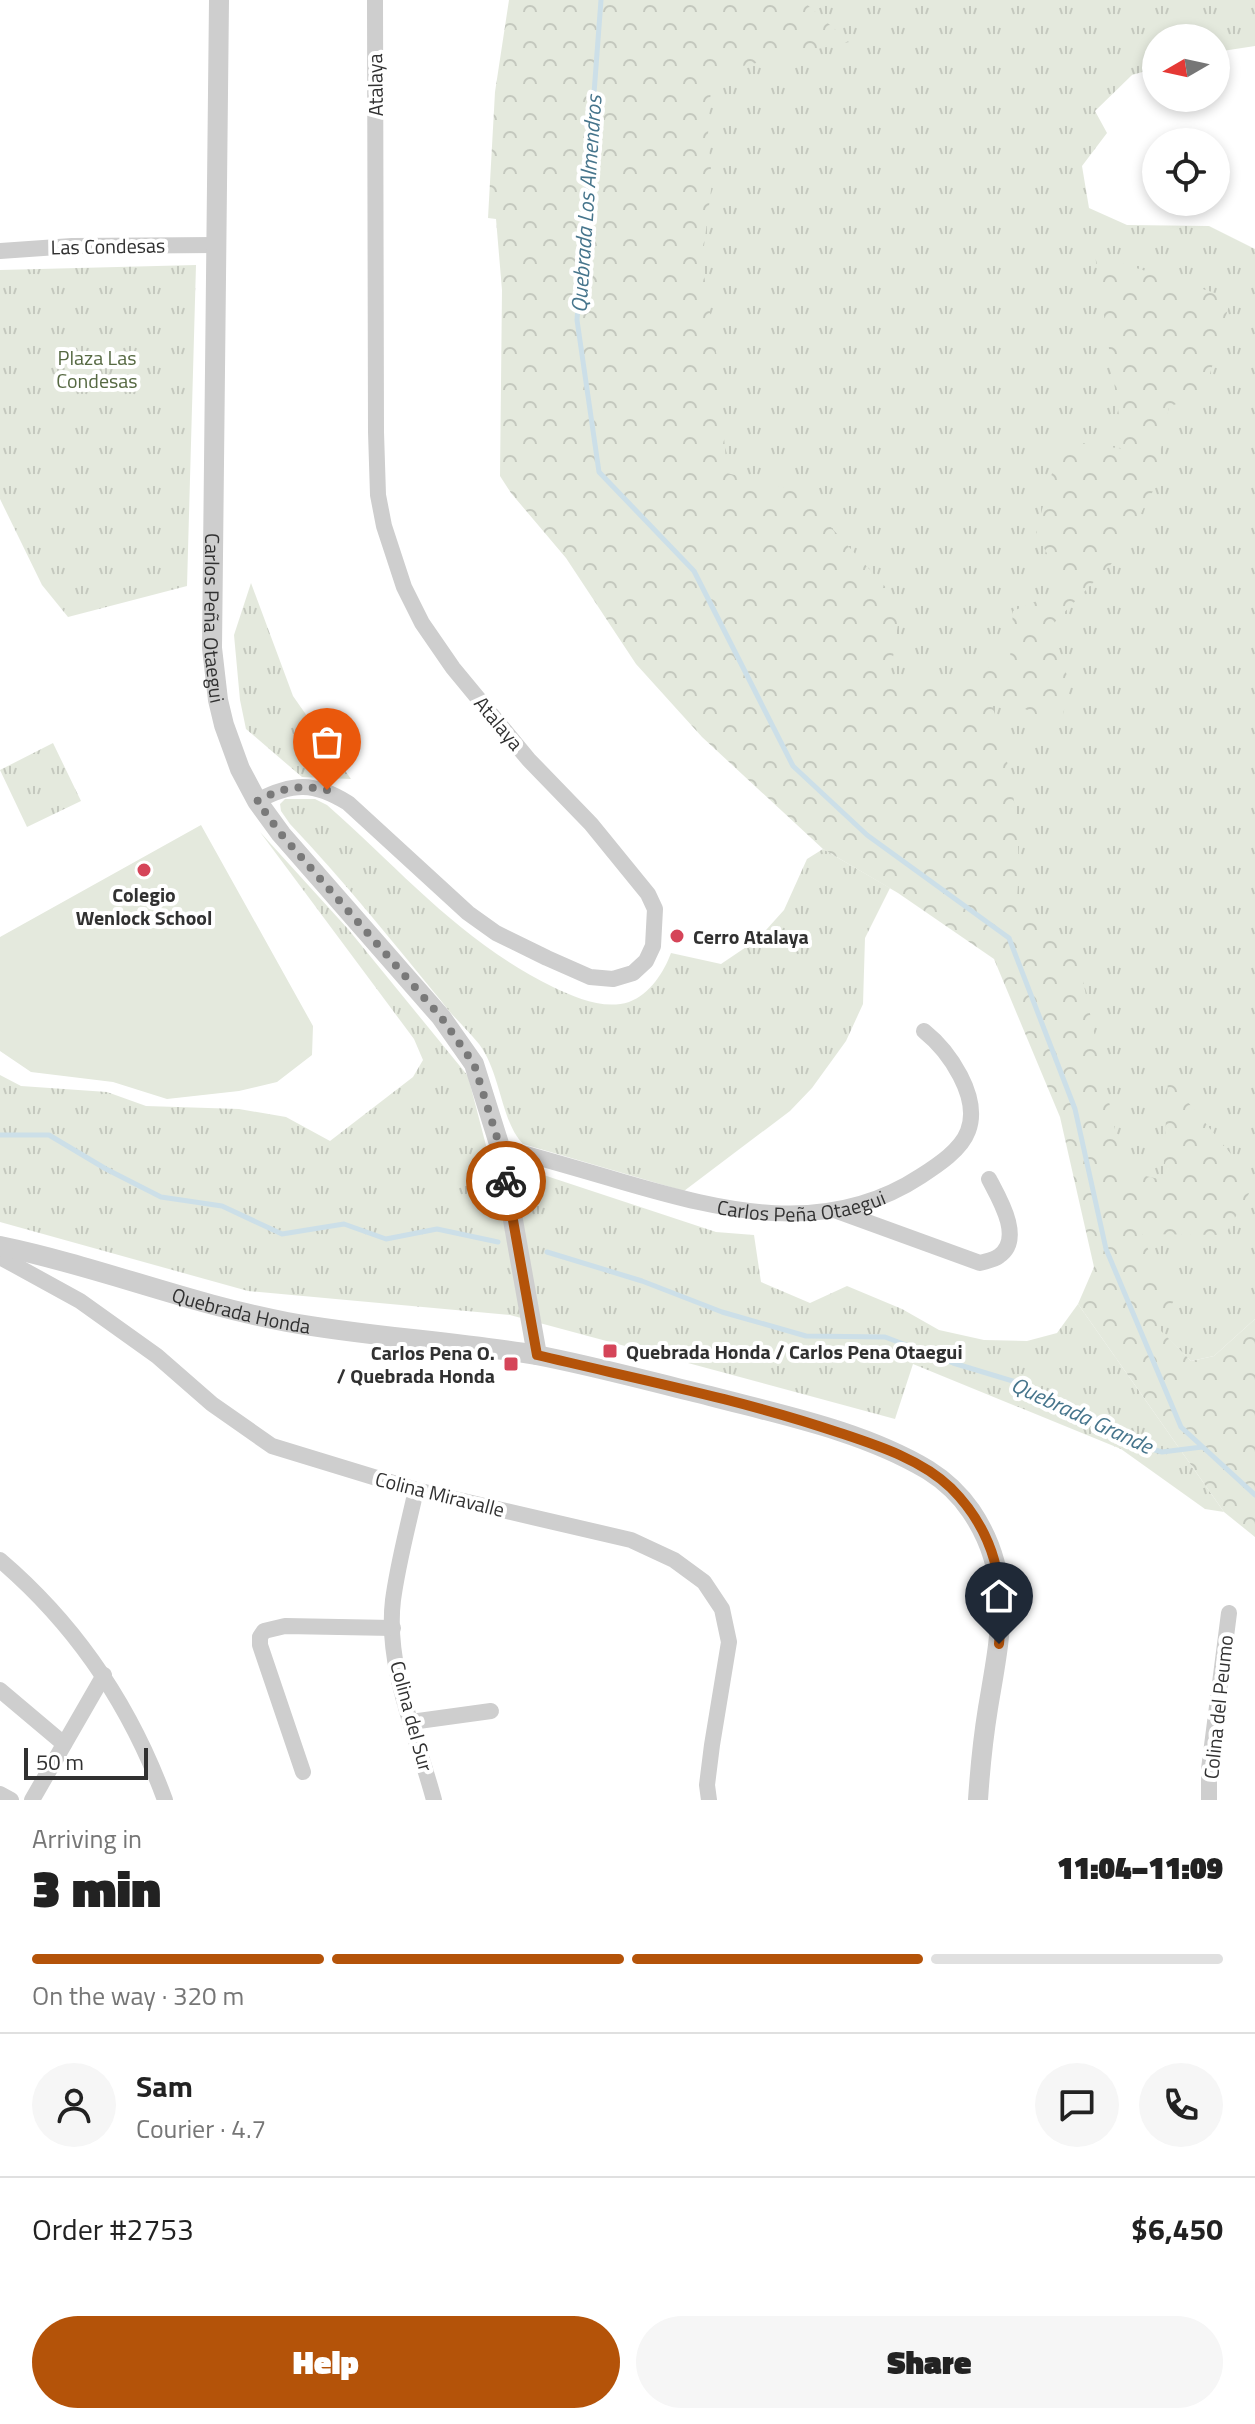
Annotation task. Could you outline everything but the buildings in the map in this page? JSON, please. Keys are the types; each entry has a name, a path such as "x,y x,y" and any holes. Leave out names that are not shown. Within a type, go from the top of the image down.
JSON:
{"street":[{"name":"Carlos Peña Otaegui","path":"219,0 214,674 218,700 232,750 257,801 281,834 441,1017 474,1064 500,1147 537,1355"},
{"name":"Atalaya","path":"257,801 294,787 327,790 348,803 468,913 496,933 590,977 613,979 633,973 646,961 653,946 655,909 648,894 591,824 529,760 453,668 422,623 404,587 384,526 378,495 376,432 375,0"},
{"name":"Las Condesas","path":"0,251 72,246 217,245"},
{"name":"Carlos Peña Otaegui","path":"500,1147 698,1204 753,1213 837,1211 901,1189 925,1174 963,1142 971,1116 965,1086 945,1053 924,1031"},
{"path":"837,1211 980,1263 998,1257 1008,1245 1009,1230 1004,1206 989,1179"},
{"name":"Quebrada Honda","path":"0,1246 103,1272 218,1308 291,1323 537,1355"},
{"name":"Colina Miravalle","path":"0,1257 80,1301 157,1356 212,1404 272,1446 416,1490 631,1540 674,1560 704,1582 722,1609 729,1642 712,1745 707,1785 709,1800"},
{"path":"537,1355 794,1417 905,1458 930,1471 950,1487 969,1509 984,1534 1000,1584 1002,1613 978,1800"},
{"name":"Colina del Sur","path":"416,1490 393,1601 393,1628 400,1677 434,1800"},
{"path":"0,1560 59,1620 104,1675 145,1749 165,1800"},
{"name":"Colina del Peumo","path":"1209,1800 1209,1769 1229,1613"},
{"path":"303,1772 260,1645 260,1637 264,1631 285,1626 393,1628"},
{"path":"32,1800 104,1675"},
{"path":"0,1690 64,1744"},
{"path":"411,1722 491,1711"},
{"path":"0,1794 11,1800"}],"green space":[{"path":"509,0 802,0 849,42 729,69 711,87 708,134 712,182 702,262 718,364 727,473 798,491 901,604 889,684 940,686 1010,659 1013,611 1065,589 1036,532 1061,440 1124,449 1095,255 1231,298 1205,392 1169,407 1153,491 1115,560 1052,625 1070,686 1060,726 988,691 1003,742 1013,794 1018,846 1017,899 1078,958 1124,1171 1163,1180 1168,1078 1255,1183 1225,1235 1139,1234 1177,1296 1157,1327 1191,1361 1214,1356 1255,1319 1255,1537 1224,1512 1078,1304 1094,1267 1060,1117 994,959 898,893 823,849 702,737 636,664 566,558 500,476 502,290 496,219 488,218 495,92"},
{"path":"626,0 1255,0 1255,46 1230,50 1230,24 1142,24 1142,72 1132,75 1095,111 1107,133 1082,166 1089,208 1127,225 1209,226 1255,249 1255,1319 1214,1356 1191,1361 1156,1327 1092,1102 602,326"},
{"name":"Plaza Las Condesas","path":"196,265 187,586 68,617 42,585 0,499 0,270"},
{"path":"251,583 293,696 351,779 302,777 246,729 234,635"},
{"path":"53,743 81,801 27,827 0,770"},
{"path":"285,799 315,799 327,805 461,927 520,969 581,999 610,1005 629,1002 643,994 660,975 671,953 721,964 758,939 784,910 807,859 823,849 890,888 865,938 863,1004 846,1041 812,1088 790,1111 684,1191 523,1144 510,1123 492,1069 479,1044 290,824 281,811 280,804"},
{"path":"201,825 313,1026 312,1055 277,1082 239,1091 167,1099 113,1082 31,1072 0,1051 0,937"},
{"path":"260,832 348,929 468,1076 489,1157 716,1232 754,1235 761,1282 810,1303 847,1286 902,1309 939,1330 984,1340 1027,1341 1057,1333 1078,1304 1224,1512 1205,1509 1121,1449 913,1364 895,1419 510,1315 248,1291 0,1222 0,1075 21,1086 107,1092 146,1106 239,1109 286,1117 330,1141 413,1077 423,1060 414,1039"}],"waterway":[{"name":"Quebrada Los Almendros","path":"601,0 577,320 599,472 694,571 793,766 867,835 1009,938 1075,1109 1106,1249 1181,1427 1255,1495"},
{"name":"Quebrada Grande","path":"0,1135 49,1135 161,1197 222,1206 282,1234 344,1224 386,1239 437,1229 498,1242"},
{"name":"Quebrada Grande","path":"547,1252 642,1281 722,1312 806,1336 885,1337 953,1363 1026,1385 1095,1418 1128,1442 1162,1452 1202,1447"}],"way so far":[{"path":"327,790 294,787 257,801 281,834 441,1017 474,1064 500,1147 506,1181"}],"place":[{"name":"Colegio Wenlock School","path":"144,870"},
{"name":"Cerro Atalaya","path":"677,936"},
{"name":"Quebrada Honda / Carlos Pena Otaegui","path":"610,1351"},
{"name":"Carlos Pena O. / Quebrada Honda","path":"511,1364"}],"route":[{"path":"506,1181 537,1355 794,1417 867,1442 930,1471 950,1487 969,1509 994,1558 1002,1613 999,1644"}]}
